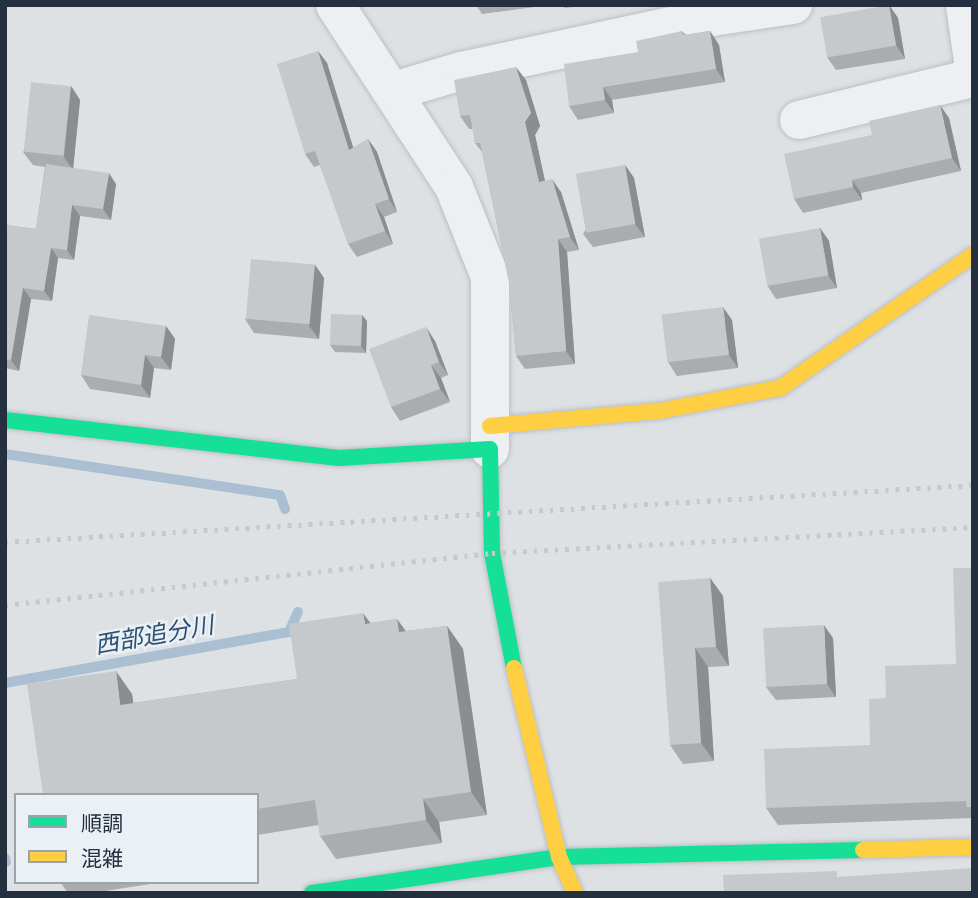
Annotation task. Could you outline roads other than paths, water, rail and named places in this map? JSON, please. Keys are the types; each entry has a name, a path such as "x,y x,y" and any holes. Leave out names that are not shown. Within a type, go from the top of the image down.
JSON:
{"street":[{"path":"335,5 394,91 454,187 490,277 489,437 492,554 516,678 559,857 575,893"},
{"path":"394,91 461,71 659,28 793,5"},
{"path":"965,5 973,61"},
{"path":"799,120 973,78"},
{"path":"5,420 339,458 659,411 780,388 973,255"},
{"path":"312,893 559,857 714,850 973,847"}],"waterway":[{"name":"西部追分川","path":"5,454 280,495 285,509"},
{"name":"西部追分川","path":"5,683 289,632 298,612"},
{"name":"西部追分川","path":"5,858 6,862"}],"railway":[{"path":"5,542 973,485"},
{"path":"5,605 492,553 973,527"}]}
